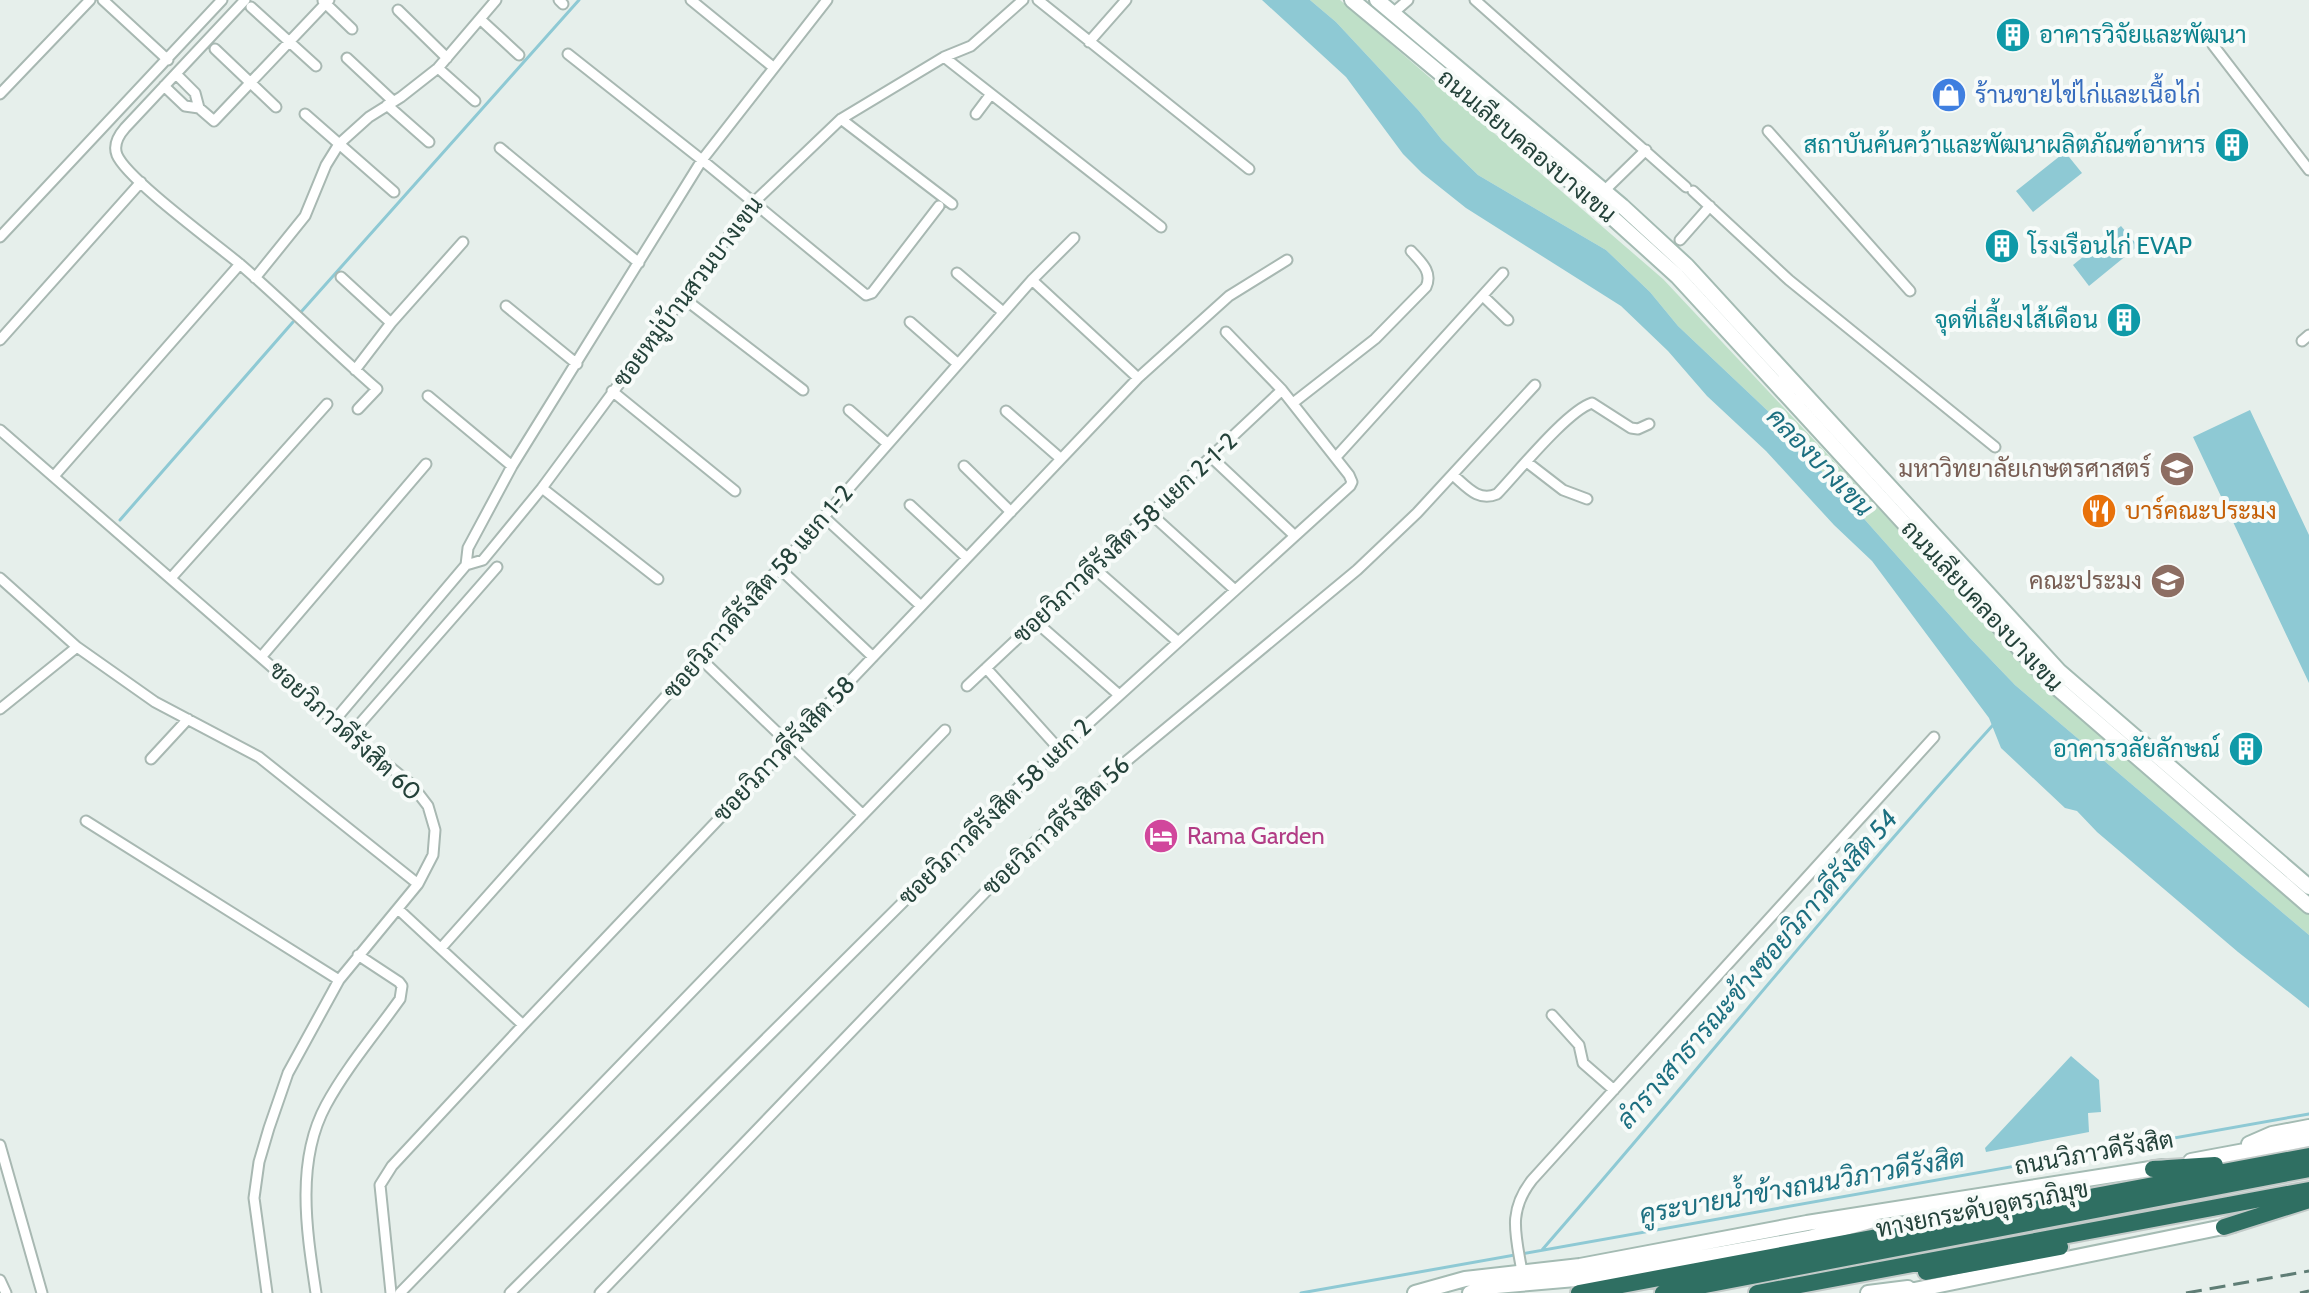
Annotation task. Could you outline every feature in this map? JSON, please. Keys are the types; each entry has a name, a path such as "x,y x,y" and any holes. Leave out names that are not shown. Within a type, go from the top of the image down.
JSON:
{"highway":[{"name":"ถนนวิภาวดีรังสิต","path":"1579,1293 2309,1156"},
{"path":"2153,1169 2289,1160"},
{"name":"ทางยกระดับอุตราภิมุข","path":"1663,1293 2309,1169"},
{"name":"ทางยกระดับอุตราภิมุข","path":"1757,1293 2309,1190"},
{"path":"2224,1227 2309,1199"},
{"path":"1795,1293 1974,1264 2309,1199"}],"main road":[{"name":"ถนนเลียบคลองบางเขน","path":"1352,0 1594,201 1677,276 2049,681 2309,906"},
{"name":"ถนนเลียบคลองบางเขน","path":"1377,0 1604,191 1687,266 2059,671 2309,887"},
{"path":"1382,26 1393,13"},
{"path":"2227,1154 2272,1134 2309,1127"},
{"name":"ถนนวิภาวดีรังสิต","path":"1415,1293 1520,1261 1580,1266 1807,1223 2153,1169 2309,1139"},
{"path":"1470,1293 1496,1286 1587,1278 1809,1238 1925,1206"},
{"path":"1900,1293 2309,1209"},
{"path":"1868,1293 1937,1284"}],"street":[{"path":"0,94 90,0"},
{"path":"103,0 168,60"},
{"path":"0,237 222,0"},
{"path":"255,278 305,216 326,165 339,144 369,117 438,68 492,4 480,0"},
{"path":"691,0 773,67"},
{"name":"ซอยหมู่บ้านสวนบางเขน","path":"466,565 468,548 512,466 702,160 827,0"},
{"name":"ซอยหมู่บ้านสวนบางเขน","path":"334,721 466,565 483,560 542,488 753,203 841,119 944,57 971,46 1023,0"},
{"path":"1038,0 1249,169"},
{"path":"1089,42 1126,0"},
{"path":"1393,13 1408,0"},
{"path":"1475,0 1710,206 1789,280 1995,447"},
{"path":"164,86 185,106 199,108 214,121 325,1 352,29"},
{"path":"316,66 248,3 164,86 116,139 116,153 124,166 141,182 240,264 377,389 358,409"},
{"path":"398,10 447,58"},
{"path":"480,19 519,55"},
{"path":"2213,45 2309,170"},
{"path":"215,49 276,107"},
{"path":"568,54 866,295 872,293 939,206"},
{"path":"944,57 1161,227"},
{"path":"347,58 429,142"},
{"path":"438,68 475,101"},
{"path":"176,74 195,93 199,108"},
{"path":"976,114 991,94"},
{"path":"305,114 394,192"},
{"path":"841,119 952,204"},
{"path":"1768,131 1910,291"},
{"path":"500,148 639,263"},
{"path":"1604,191 1646,150"},
{"path":"0,340 141,182"},
{"path":"1680,240 1710,206"},
{"name":"ซอยวิภาวดีรังสิต 58 แยก 1-2","path":"442,947 1003,312 1074,238"},
{"path":"355,370 391,323 463,242"},
{"path":"1293,403 1375,339 1426,287 1428,271 1411,251"},
{"name":"ซอยวิภาวดีรังสิต 58","path":"391,1293 380,1196 384,1176 523,1025 1138,378 1229,296 1287,260"},
{"path":"54,476 240,264"},
{"path":"957,273 1003,312"},
{"path":"1336,457 1503,273"},
{"path":"341,277 391,323"},
{"path":"1032,280 1138,378"},
{"path":"1483,296 1508,320"},
{"path":"682,297 803,390"},
{"path":"506,306 577,364"},
{"path":"910,322 958,364"},
{"name":"ซอยวิภาวดีรังสิต 58 แยก 2","path":"510,1293 1059,749 1350,486 1349,475 1293,403 1226,332"},
{"name":"ซอยวิภาวดีรังสิต 56","path":"600,1293 1022,854 1082,798 1357,570 1453,475 1535,385"},
{"name":"ซอยวิภาวดีรังสิต 58 แยก 2-1-2","path":"967,686 1282,390"},
{"path":"612,391 735,491"},
{"path":"428,396 512,466"},
{"path":"1453,475 1472,492 1488,497 1497,494 1564,422 1592,403 1631,428 1638,429 1649,424"},
{"path":"171,578 327,404"},
{"path":"849,410 888,444"},
{"path":"1006,411 1060,458"},
{"name":"ซอยวิภาวดีรังสิต 60","path":"0,430 350,735 412,785 428,806 435,830 433,855 418,884 339,980 288,1073 259,1162 254,1198 267,1293"},
{"path":"1211,457 1295,536"},
{"path":"1528,463 1563,490 1587,499"},
{"path":"262,656 426,464"},
{"path":"964,466 1011,512"},
{"path":"542,488 658,579"},
{"path":"910,505 967,558"},
{"path":"1151,514 1235,590"},
{"path":"824,517 921,606"},
{"path":"350,735 497,567"},
{"path":"778,567 873,657"},
{"path":"1094,568 1177,641"},
{"path":"0,578 77,647 155,702 259,757 418,884"},
{"path":"1036,622 1118,694"},
{"path":"0,709 77,647"},
{"path":"700,658 863,815"},
{"path":"986,668 1059,749"},
{"path":"151,759 188,719"},
{"path":"400,1293 945,730"},
{"path":"1520,1261 1515,1213 1520,1196 1934,737"},
{"path":"86,821 339,980"},
{"path":"398,909 523,1025"},
{"path":"316,1293 307,1219 307,1169 312,1143 324,1108 400,999 402,991 399,982 358,955"},
{"path":"1552,1015 1579,1045 1583,1063 1614,1090"},
{"path":"0,1145 42,1293"},
{"path":"0,1280 6,1293"}],"green space":[{"path":"1310,0 1340,0 1663,279 1985,622 2066,703 2309,912 2309,935 2015,685 1770,413 1678,326 1650,292 1606,250 1478,175 1442,140 1336,22"}],"water":[{"path":"1262,0 1310,0 1336,22 1442,140 1478,175 1606,250 1650,292 1678,326 1770,413 2015,685 2309,935 2309,1008 2238,952 2097,832 2077,811 2065,808 2001,748 1989,718 1872,561 1766,451 1707,396 1668,351 1621,306 1466,208 1422,173 1403,154 1346,77"},
{"path":"2065,152 2082,173 2033,212 2016,191"},
{"path":"2121,226 2138,246 2089,286 2073,265"},
{"path":"2250,410 2309,535 2309,683 2193,437"},
{"path":"2071,1056 2099,1080 2101,1112 2088,1113 2089,1132 1986,1152 1985,1148"}],"waterway":[{"path":"301,312 579,0"},
{"path":"120,520 293,322"},
{"name":"ลำรางสาธารณะข้างซอยวิภาวดีรังสิต 54","path":"1542,1250 1993,725"},
{"name":"คูระบายน้ำข้างถนนวิภาวดีรังสิต","path":"1301,1293 2309,1114"}],"railway":[{"path":"2186,1293 2309,1271"},
{"path":"2300,1293 2309,1291"}],"place":[{"name":"อาคารวิจัยและพัฒนา","path":"2013,35"},
{"name":"ร้านขายไข่ไก่และเนื้อไก่","path":"1949,95"},
{"name":"สถาบันค้นคว้าและพัฒนาผลิตภัณฑ์อาหาร","path":"2232,145"},
{"name":"โรงเรือนไก่ EVAP","path":"2002,246"},
{"name":"จุดที่เลี้ยงไส้เดือน","path":"2124,320"},
{"name":"มหาวิทยาลัยเกษตรศาสตร์","path":"2177,469"},
{"name":"บาร์คณะประมง","path":"2099,511"},
{"name":"คณะประมง","path":"2168,581"},
{"name":"อาคารวลัยลักษณ์","path":"2246,749"},
{"name":"Rama Garden","path":"1161,836"}],"water label":[{"name":"คลองบางเขน","path":"1820,462"}]}
